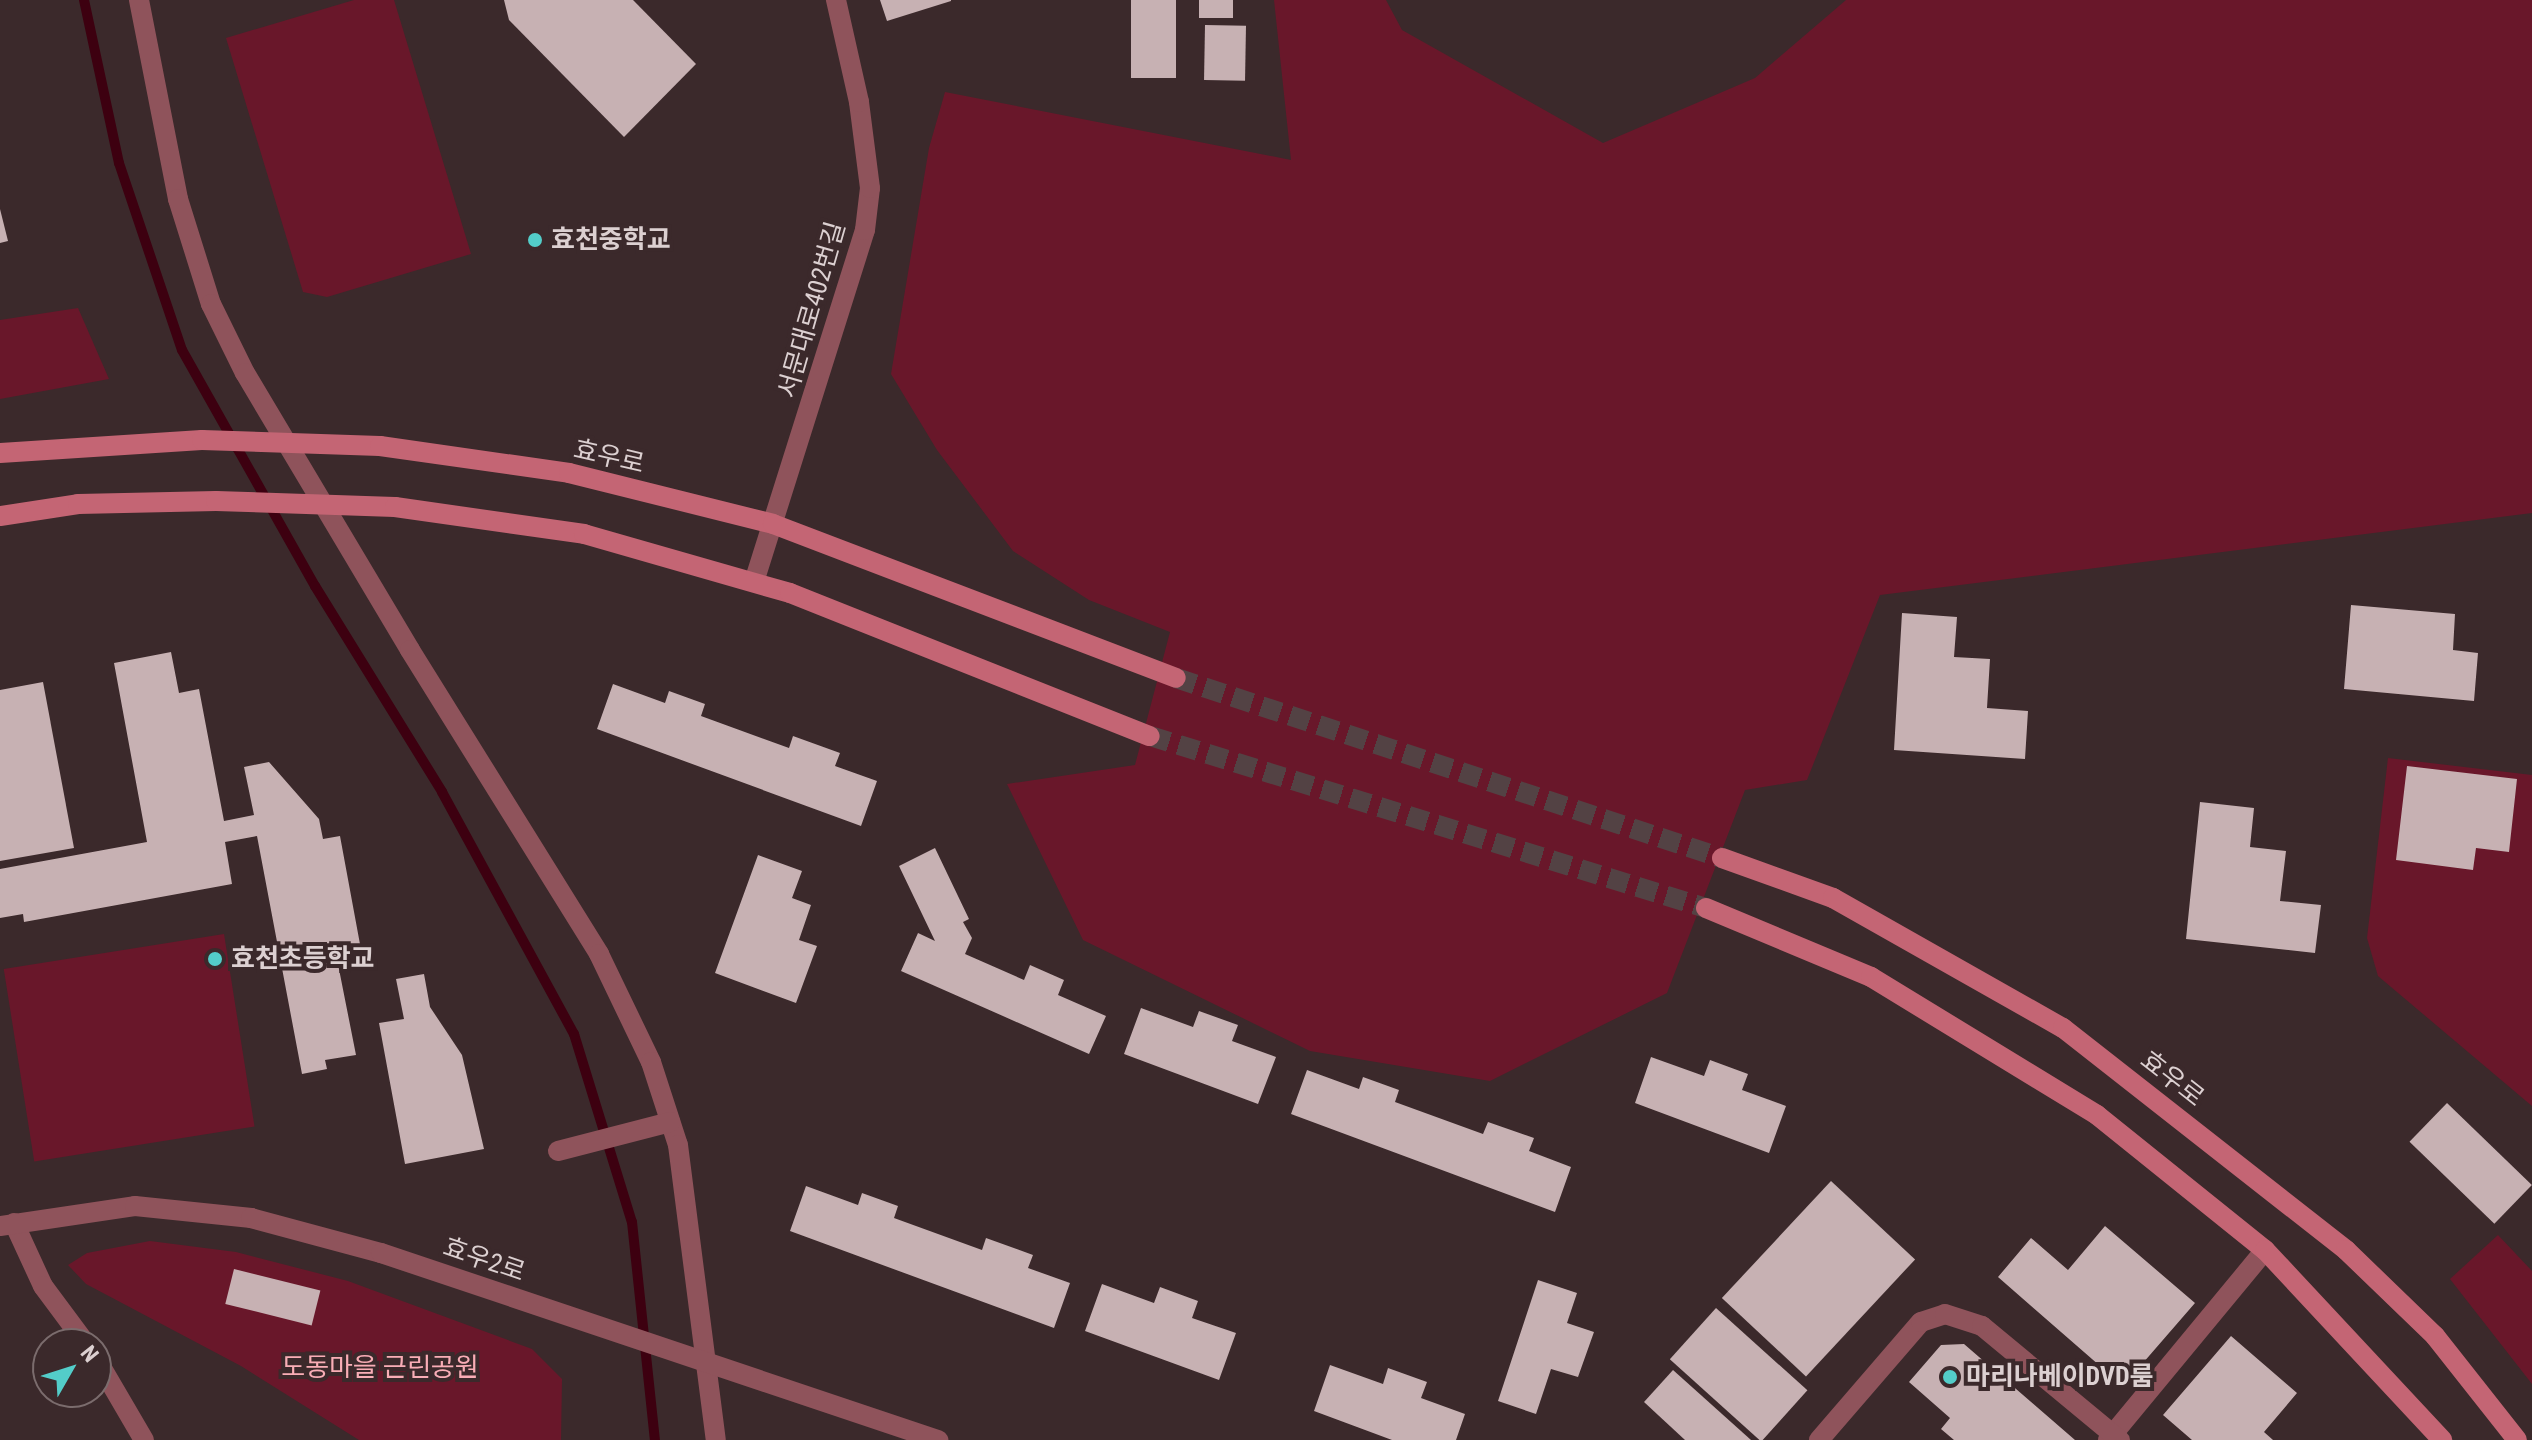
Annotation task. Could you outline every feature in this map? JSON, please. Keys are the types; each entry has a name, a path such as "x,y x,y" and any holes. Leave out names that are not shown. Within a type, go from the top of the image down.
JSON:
{"main road":[{"name":"효우로","path":"0,453 69,446 202,440 380,446 569,473 773,524 1176,678"},
{"path":"0,516 78,504 395,507 584,534 754,582 1150,736"},
{"name":"효우로","path":"1722,858 1833,898 2063,1028 2346,1250 2435,1336 2517,1440"},
{"path":"1706,908 1818,951 1974,1036 2097,1115 2265,1250 2442,1440"}],"street":[{"path":"139,0 178,199 211,304 331,518 599,954 651,1062 670,1122 715,1439"},
{"name":"서문대로402번길","path":"754,582 865,230 870,188 859,102 836,0"},
{"path":"566,1148 670,1122"},
{"name":"효우2로","path":"7,1225 135,1206 184,1207 381,1253 799,1397 938,1440"},
{"path":"7,1225 43,1286 74,1328"},
{"path":"1819,1440 1921,1322 1945,1314 1982,1326 2114,1438 2265,1250"},
{"path":"112,1385 144,1440"}],"green space":[{"path":"354,0 394,0 471,254 327,297 303,292 226,38"},
{"path":"1274,0 1386,0 1402,30 1603,143 1755,78 1846,0 2532,0 2532,513 1880,595 1807,780 1745,790 1667,993 1490,1081 1310,1051 1083,940 1007,784 1135,765 1170,632 1089,600 1013,551 937,450 891,374 929,148 945,92 1291,160"},
{"path":"78,308 109,379 0,399 0,320"},
{"path":"2388,758 2532,775 2532,1106 2378,976 2367,938"},
{"path":"224,934 255,1127 34,1161 4,969"},
{"path":"2498,1235 2532,1271 2532,1384 2450,1279"},
{"name":"도동마을 근린공원","path":"150,1241 236,1252 348,1281 532,1349 562,1379 561,1440 359,1440 241,1366 86,1284 68,1265 87,1253"}],"building":[{"path":"504,0 633,0 696,64 624,137 509,20"},
{"path":"880,0 951,0 951,1 887,21"},
{"path":"1131,0 1176,0 1176,78 1131,78"},
{"path":"1199,0 1233,0 1233,18 1199,18"},
{"path":"1205,25 1246,26 1245,81 1204,80"},
{"path":"0,209 8,241 0,243"},
{"path":"2351,605 2455,614 2453,650 2478,653 2474,701 2344,689"},
{"path":"1902,613 1957,617 1954,657 1990,659 1987,708 2028,711 2025,759 1894,750"},
{"path":"171,652 179,693 199,689 224,821 254,815 244,767 269,762 319,819 323,839 340,836 362,955 337,959 356,1055 325,1060 327,1069 302,1074 257,836 225,842 232,884 24,922 23,914 0,918 0,869 147,842 114,663"},
{"path":"43,682 74,848 0,861 0,690"},
{"path":"613,684 665,703 669,691 705,704 701,716 789,748 793,736 840,753 835,766 877,781 861,826 597,729"},
{"path":"2407,766 2517,779 2509,852 2476,848 2473,870 2396,860"},
{"path":"2200,802 2254,808 2250,847 2286,851 2280,901 2321,905 2315,953 2186,939"},
{"path":"935,848 969,919 963,922 972,938 965,954 1024,980 1030,965 1064,980 1058,995 1106,1016 1089,1054 901,971 918,933 935,941 899,866"},
{"path":"758,855 802,871 792,898 811,905 799,940 817,946 796,1003 715,973"},
{"path":"424,974 430,1007 462,1055 484,1149 405,1164 379,1023 404,1019 396,979"},
{"path":"1141,1008 1193,1027 1199,1011 1238,1025 1232,1041 1276,1057 1258,1104 1124,1054"},
{"path":"1651,1057 1704,1076 1710,1060 1748,1074 1742,1090 1786,1106 1769,1153 1635,1103"},
{"path":"1307,1070 1359,1089 1363,1077 1399,1090 1395,1102 1483,1134 1488,1122 1534,1138 1529,1151 1571,1167 1555,1212 1291,1114"},
{"path":"2447,1103 2532,1185 2494,1224 2409,1142"},
{"path":"1831,1181 1915,1259 1806,1376 1722,1298"},
{"path":"806,1186 858,1205 862,1193 898,1206 894,1218 982,1250 986,1238 1033,1255 1028,1268 1070,1283 1054,1328 790,1231"},
{"path":"2105,1226 2195,1303 2123,1386 1998,1277 2031,1238 2068,1270"},
{"path":"234,1269 320,1291 312,1325 225,1304"},
{"path":"1538,1280 1577,1293 1567,1323 1594,1332 1578,1377 1551,1369 1536,1414 1498,1401"},
{"path":"1102,1284 1154,1303 1160,1287 1198,1301 1192,1318 1236,1333 1219,1380 1085,1331"},
{"path":"1716,1308 1807,1390 1759,1440 1670,1359"},
{"path":"2231,1336 2297,1393 2264,1432 2273,1440 2192,1440 2163,1415"},
{"path":"1964,1344 2075,1440 1954,1440 1941,1429 1950,1418 1909,1382 1941,1345"},
{"path":"1330,1365 1383,1384 1388,1368 1427,1382 1421,1398 1465,1414 1456,1440 1392,1440 1314,1411"},
{"path":"1673,1370 1751,1440 1685,1440 1644,1402"}],"waterway":[{"path":"84,0 119,163 182,350 315,586 442,792 574,1034 632,1222 655,1440"}],"tunnel":[{"path":"1176,678 1722,858"},
{"path":"1150,736 1706,908"}],"place":[{"name":"효천중학교","path":"535,240"},
{"name":"효천초등학교","path":"215,959"},
{"name":"마리나베이DVD룸","path":"1950,1377"}]}
